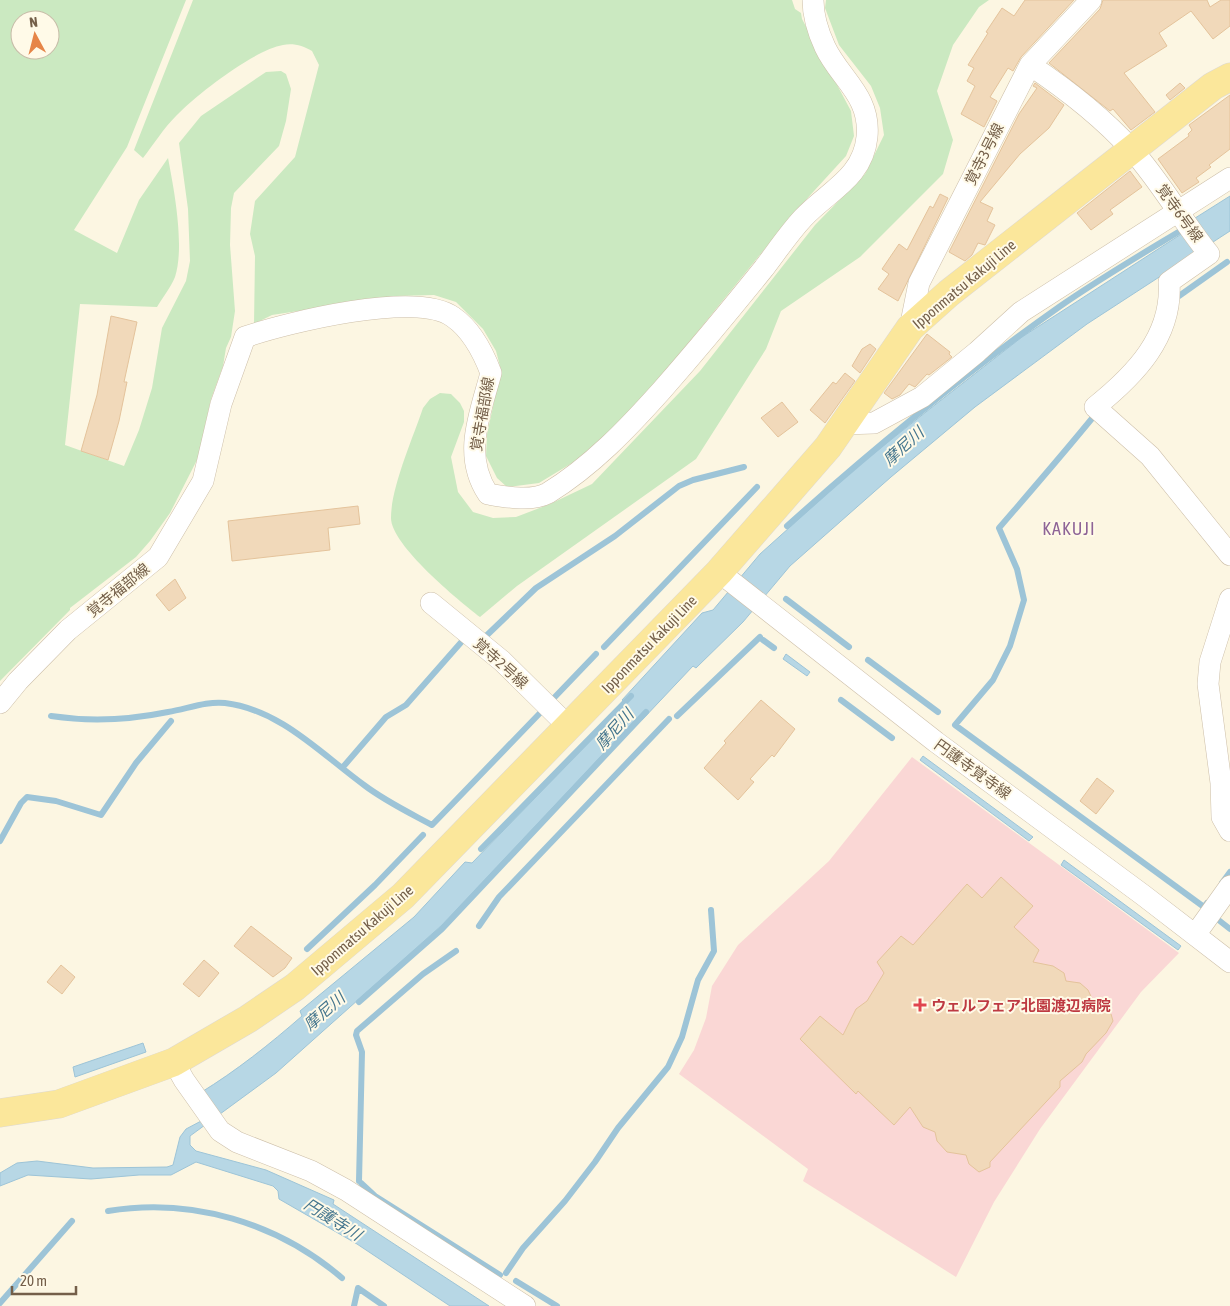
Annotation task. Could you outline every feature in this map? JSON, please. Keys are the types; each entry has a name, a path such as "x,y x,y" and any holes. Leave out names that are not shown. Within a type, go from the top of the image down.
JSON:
{"main road":[{"name":"Ipponmatsu Kakuji Line","path":"0,1113 60,1104 179,1071 248,1019 295,987 403,896 568,726 725,576 828,448 910,328 949,293 1213,86 1230,77"}],"street":[{"name":"覚寺福部線","path":"0,703 68,630 158,557 203,481 221,404 244,337 315,318 402,306 429,306 452,316 472,336 491,373 475,436 474,461 479,480 488,494 515,498 545,494 578,472 624,432 692,356 804,217 851,176 859,161 867,138 865,110 855,88 826,48 814,14 813,0"},
{"name":"覚寺3号線","path":"910,328 920,283 1030,65 1090,0"},
{"name":"覚寺6号線","path":"1030,65 1057,83 1132,150 1182,214 1209,254 1169,282 1170,300 1167,318 1155,344 1141,364 1095,407 1150,456 1230,556"},
{"path":"844,424 874,423 922,397 977,352 1021,312 1182,214 1230,178"},
{"name":"円護寺覚寺線","path":"725,576 936,742 1230,962"},
{"path":"1230,599 1210,662 1208,684 1221,783 1221,811 1230,831"},
{"name":"覚寺2号線","path":"432,603 502,661 568,726"},
{"path":"1195,935 1230,886"},
{"path":"179,1071 214,1125 238,1142 311,1171 346,1190 525,1306"}],"shaded area":[{"name":"ウェルフェア北園渡辺病院","path":"912,757 1179,953 1141,992 1040,1129 994,1202 956,1277 803,1181 808,1169 679,1074 694,1050 706,1018 712,986 738,945 829,861"}],"green space":[{"path":"0,0 186,0 127,147 74,230 117,253 139,200 168,158 179,234 178,264 175,277 157,307 80,304 65,445 124,466 139,430 152,388 162,328 186,281 190,261 188,209 179,143 201,116 266,72 281,71 286,74 291,89 286,121 279,146 234,193 231,208 230,245 235,311 231,337 211,399 198,458 170,513 150,541 136,557 70,608 0,681"},
{"path":"193,0 792,0 795,9 801,13 802,19 851,111 854,136 846,156 793,214 656,383 616,427 577,460 539,483 507,487 497,478 486,456 487,434 501,370 496,351 483,329 456,302 434,295 396,296 272,315 254,324 255,256 250,234 255,201 295,157 319,65 312,51 298,45 287,44 257,55 226,74 185,107 167,126 143,158 134,150"},
{"path":"826,0 989,0 979,7 953,45 937,91 953,140 943,174 860,257 781,311 766,349 696,459 517,586 480,617 457,599 414,557 402,543 394,529 391,518 395,492 403,463 423,408 430,399 440,393 451,394 460,403 464,411 464,422 451,457 458,492 473,512 493,518 516,517 550,504 592,484 700,371 815,225 865,174 884,135 880,108 871,86 839,45 825,8"}],"water":[{"path":"1230,196 1230,231 1087,324 975,407 891,477 790,566 743,622 696,668 693,666 642,720 638,717 442,925 276,1073 190,1136 190,1145 196,1151 266,1170 334,1200 333,1204 489,1306 450,1306 357,1244 279,1199 278,1191 273,1186 196,1162 171,1175 139,1175 91,1179 28,1175 0,1186 0,1173 17,1163 37,1161 93,1168 167,1167 173,1165 180,1137 186,1129 203,1120 200,1093 240,1066 302,1016 300,1011 414,917 465,862 472,863 626,704 622,700 702,613 713,610 760,554 859,465 1022,337 1186,231 1192,220"},
{"path":"786,654 810,672 807,676 783,659"},
{"path":"923,756 1033,837 1029,841 920,760"},
{"path":"1064,860 1181,946 1178,950 1061,865"},
{"path":"143,1043 146,1052 75,1077 73,1067"}],"building":[{"path":"1025,0 1074,0 1021,57 1013,71 1008,68 990,97 997,101 984,127 961,114 975,86 967,81 974,68 968,65 1002,8 1014,16"},
{"path":"1103,0 1207,0 1210,7 1221,0 1230,0 1230,26 1213,39 1191,11 1159,33 1167,46 1124,73 1155,112 1131,130 1113,109 1110,111 1049,63 1100,9"},
{"path":"1035,83 1064,105 1049,128 1020,154 980,202 993,208 987,221 995,225 985,245 978,243 972,255 965,261 949,252 1019,114 1037,88 1033,86"},
{"path":"1180,83 1185,88 1170,100 1166,95"},
{"path":"1230,95 1230,149 1196,178 1199,182 1182,193 1158,159 1189,136 1188,134 1192,130 1189,125"},
{"path":"1130,171 1142,187 1110,210 1113,214 1091,230 1077,213"},
{"path":"940,194 948,198 898,301 878,289 889,274 882,269 899,244 907,250 930,206 933,208"},
{"path":"111,316 137,322 124,382 127,382 119,421 108,460 81,451 97,395"},
{"path":"927,334 950,352 949,354 952,357 929,375 927,374 915,387 909,384 900,395 892,399 884,393"},
{"path":"870,344 876,349 860,373 852,366 862,349"},
{"path":"845,373 855,381 825,423 810,410 833,382 836,384"},
{"path":"782,402 798,422 778,437 761,418"},
{"path":"358,506 360,524 328,528 330,550 232,561 228,521"},
{"path":"175,579 186,598 169,611 156,595"},
{"path":"761,700 795,729 774,757 772,755 750,779 754,782 738,800 704,768 726,743 724,741"},
{"path":"1097,778 1114,791 1096,814 1080,801"},
{"path":"1001,877 1033,906 1014,927 1039,950 1033,962 1053,966 1064,973 1066,981 1080,983 1088,990 1096,1007 1106,1009 1111,1014 1113,1021 1106,1033 1086,1054 1082,1062 1060,1081 1060,1087 990,1162 990,1167 979,1172 969,1164 966,1155 947,1152 937,1141 935,1132 923,1127 910,1107 894,1125 858,1091 856,1094 800,1039 820,1016 843,1035 856,1009 867,1001 884,973 877,962 901,936 913,945 967,884 982,898"},
{"path":"251,926 292,958 285,968 273,977 234,946"},
{"path":"204,960 219,973 199,997 183,984"},
{"path":"61,965 75,977 62,994 47,982"}],"waterway":[{"name":"摩尼川","path":"787,526 886,440 1024,332 1074,297 1185,228"},
{"path":"1179,296 1227,262"},
{"path":"1094,416 999,528 1017,569 1024,600 1010,646 993,680 955,725 1204,907 1207,903"},
{"path":"485,637 536,588 615,536 679,486 693,480 744,467"},
{"path":"604,647 757,487"},
{"path":"786,599 849,647"},
{"path":"677,716 760,637"},
{"path":"343,767 386,717 406,705 464,639"},
{"path":"763,640 774,648"},
{"path":"551,701 596,654"},
{"path":"868,660 938,712"},
{"name":"摩尼川","path":"481,849 631,696"},
{"path":"841,700 892,738"},
{"path":"51,716 110,719 153,715 211,703 225,703 245,707 264,714 282,724 372,791 432,825 541,712"},
{"name":"摩尼川","path":"359,1002 442,929 646,712"},
{"path":"479,926 499,897 669,719"},
{"path":"0,841 21,803 27,797 56,801 101,815 136,763 171,721"},
{"path":"307,949 375,885 423,835"},
{"path":"1222,883 1230,872"},
{"path":"506,1273 523,1248 565,1201 618,1128 668,1067 682,1037 698,980 714,951 711,910"},
{"path":"1216,918 1230,929"},
{"path":"359,1181 362,1052 356,1035 357,1031 423,974 456,951"},
{"path":"361,1183 375,1196 500,1275"},
{"path":"108,1211 171,1208 202,1212 232,1219 262,1229 290,1242 342,1278"},
{"path":"0,1303 72,1221"},
{"path":"516,1281 557,1306"},
{"path":"354,1306 358,1288 384,1306"}],"place":[{"name":"ウェルフェア北園渡辺病院","path":"920,1005"}],"district":[{"name":"KAKUJI","path":"1069,528"}],"water label":[{"name":"円護寺川","path":"333,1219"}]}
